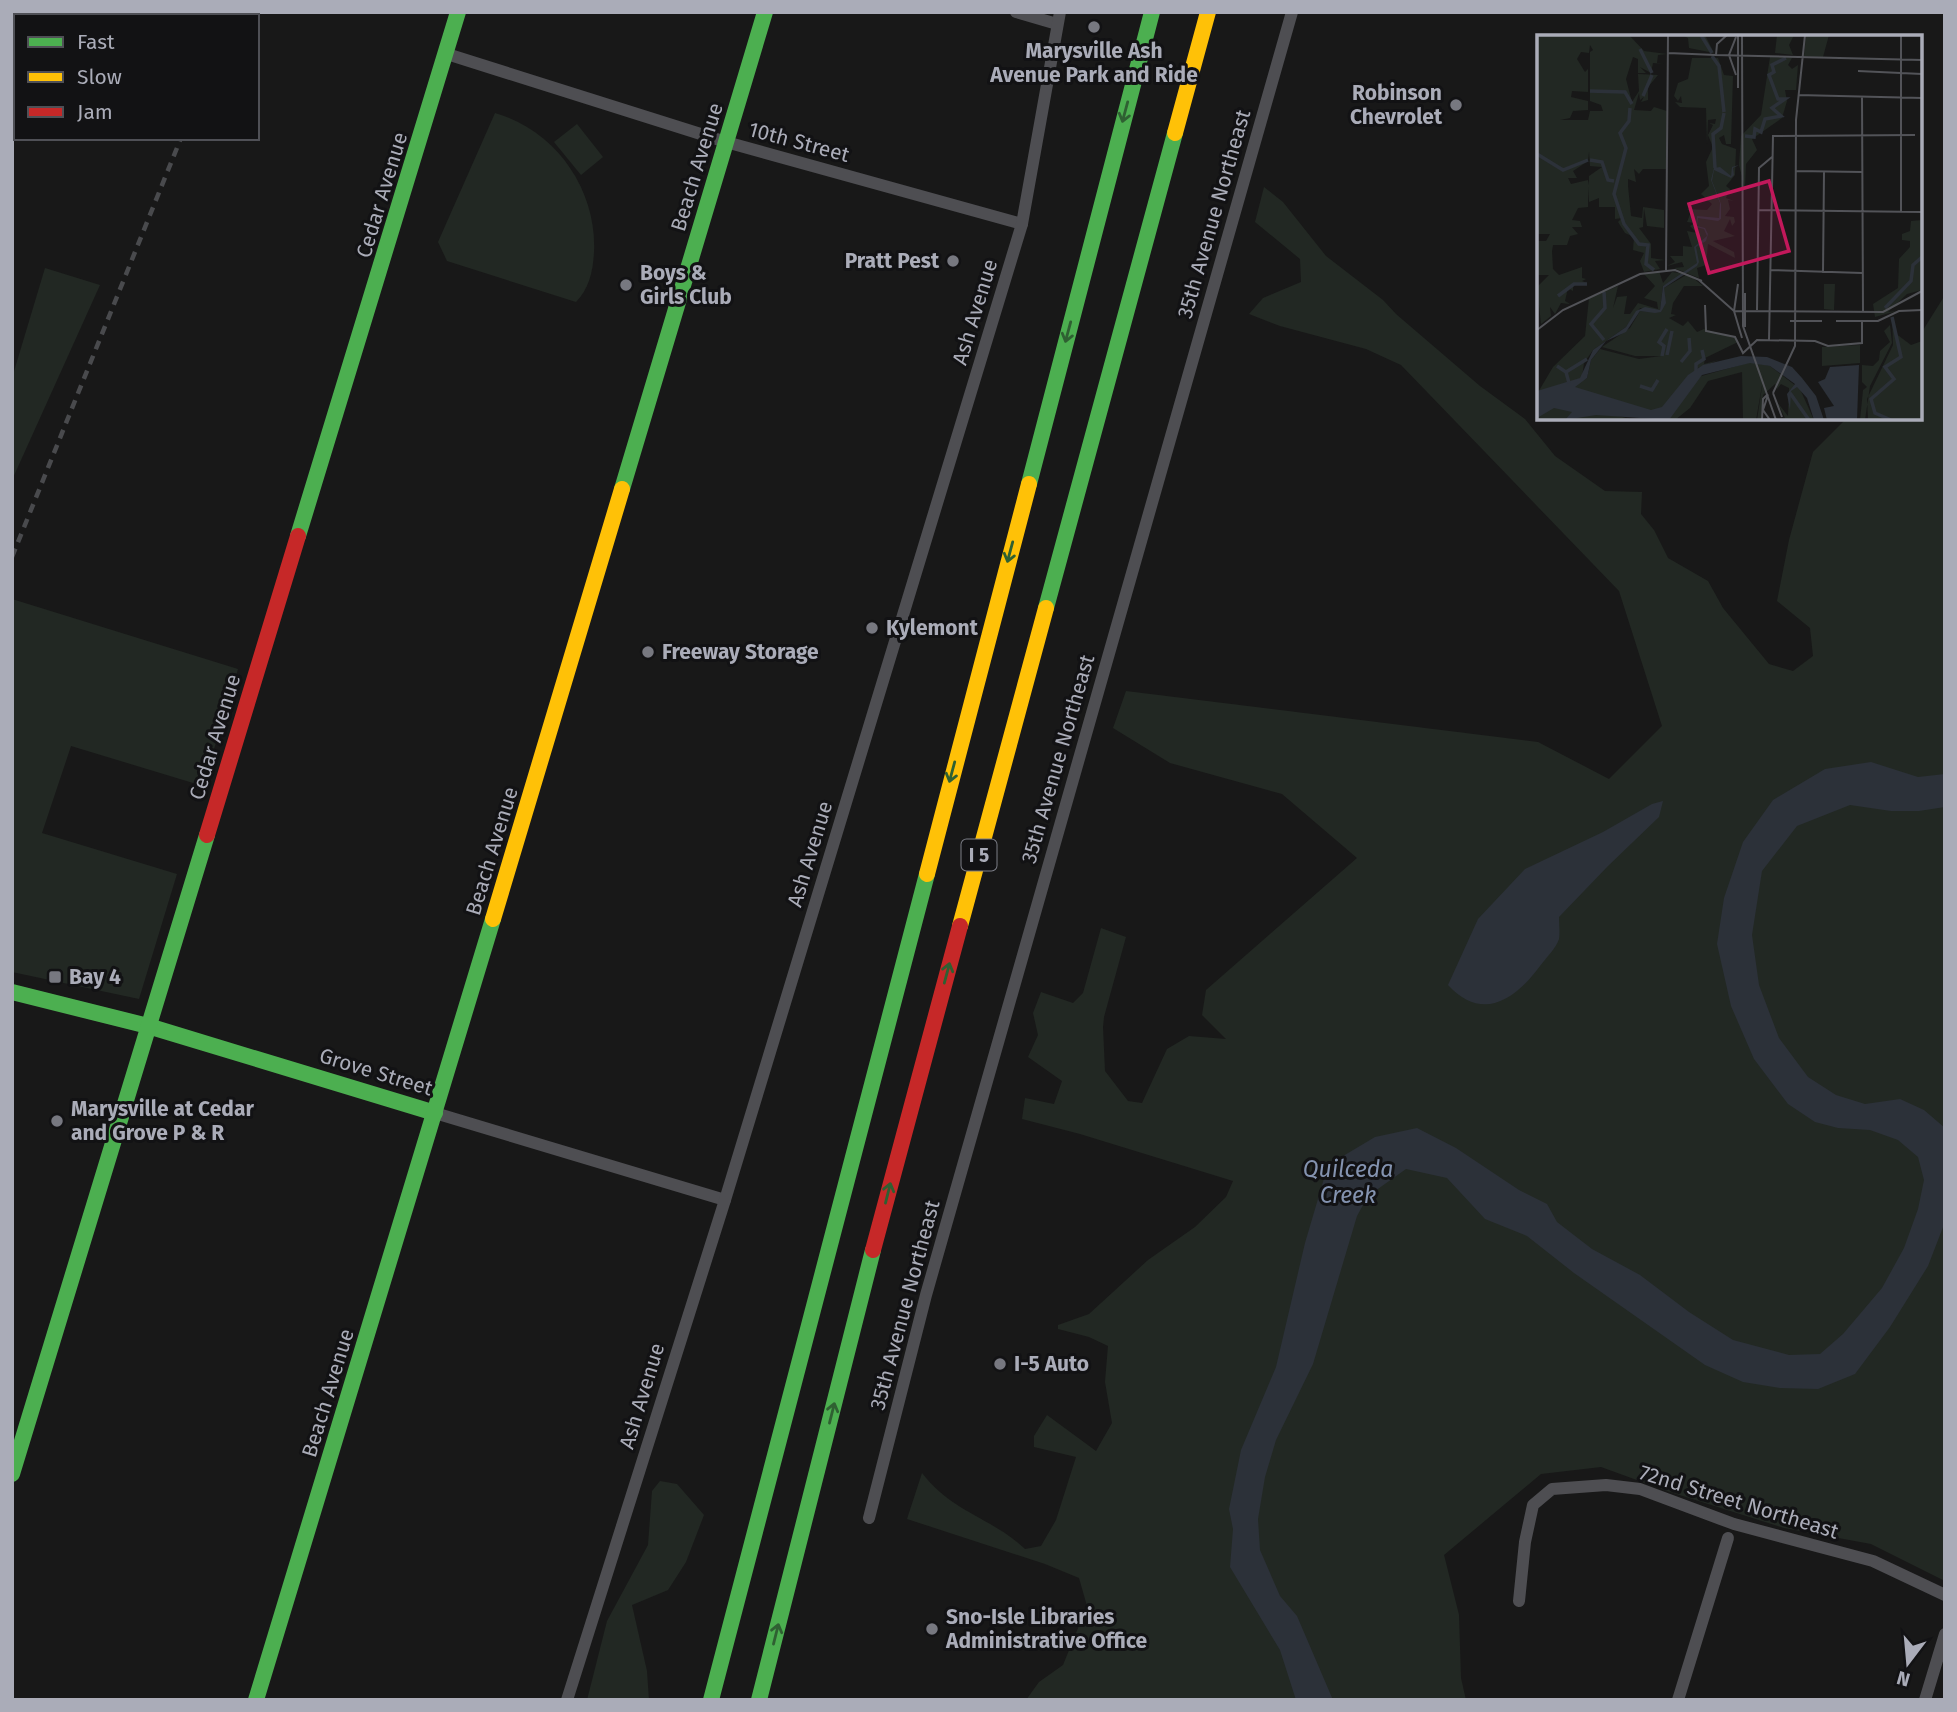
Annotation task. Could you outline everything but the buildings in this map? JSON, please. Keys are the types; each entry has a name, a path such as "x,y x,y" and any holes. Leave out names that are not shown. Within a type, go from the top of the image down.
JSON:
{"main road":[{"name":"Cedar Avenue","path":"12,1474 458,12"},
{"name":"Beach Avenue","path":"256,1700 436,1113 765,12"},
{"name":"I 5","path":"759,1700 891,1180 1208,12"},
{"name":"I 5","path":"711,1700 1150,16"},
{"name":"Grove Street","path":"12,992 148,1026 436,1113"}],"street":[{"path":"1016,12 1058,18"},
{"name":"35th Avenue Northeast","path":"869,1518 930,1282 1292,12"},
{"name":"Ash Avenue","path":"567,1700 724,1200 1022,224 1058,18"},
{"name":"10th Street","path":"447,54 726,142 1022,224"},
{"name":"Grove Street","path":"436,1113 724,1200"},
{"name":"72nd Street Northeast","path":"1519,1601 1525,1542 1533,1505 1552,1489 1606,1485 1640,1489 1734,1524 1873,1561 1945,1595"},
{"path":"1678,1700 1728,1538"},
{"path":"1925,1700 1945,1634"}],"shaded area":[{"path":"495,113 517,121 537,133 554,148 580,185 593,229 594,252 590,279 576,302 447,261 438,242"},
{"path":"577,124 603,157 581,175 554,142"},
{"path":"1264,187 1283,202 1326,256 1383,300 1480,386 1525,419 1555,456 1605,491 1642,492 1641,514 1654,530 1668,558 1708,581 1723,608 1769,664 1793,671 1813,656 1810,628 1777,601 1789,540 1813,452 1845,420 1922,420 1922,332 1945,295 1945,1581 1871,1544 1784,1528 1601,1467 1541,1474 1444,1555 1459,1615 1461,1678 1466,1700 1026,1700 1039,1682 1063,1665 1087,1606 1079,1578 1045,1564 907,1519 922,1473 946,1497 999,1529 1025,1549 1041,1546 1056,1520 1076,1457 1034,1447 1034,1436 1047,1415 1096,1451 1112,1423 1105,1382 1108,1346 1089,1337 1058,1329 1058,1325 1089,1314 1148,1260 1195,1227 1226,1197 1233,1181 1022,1119 1025,1098 1054,1104 1062,1081 1028,1057 1038,1035 1033,1013 1041,992 1073,1003 1083,993 1101,928 1126,937 1104,1017 1105,1071 1128,1101 1142,1103 1167,1049 1189,1036 1226,1039 1202,1015 1206,990 1357,858 1282,794 1170,763 1113,728 1126,691 1538,742 1609,779 1662,726 1619,591 1401,365 1366,349 1280,326 1249,314 1263,298 1301,282 1300,259 1255,222"},
{"path":"45,268 100,285 12,480 12,378"},
{"path":"12,599 238,669 203,786 71,746 42,833 177,874 139,999 12,972"},
{"path":"660,1481 677,1484 704,1515 686,1562 668,1590 632,1605 647,1671 649,1700 587,1700 607,1621 648,1545 652,1491"}],"water":[{"name":"Quilceda Creek","path":"1871,762 1918,777 1945,774 1945,807 1891,811 1850,805 1797,826 1762,871 1752,935 1759,985 1779,1038 1808,1077 1836,1095 1865,1104 1900,1099 1924,1110 1945,1128 1945,1222 1928,1266 1890,1327 1855,1374 1818,1389 1780,1388 1743,1382 1705,1365 1574,1273 1527,1236 1485,1219 1447,1178 1406,1169 1368,1196 1357,1216 1313,1364 1276,1440 1265,1477 1258,1519 1260,1550 1280,1596 1297,1616 1333,1700 1296,1700 1280,1650 1230,1567 1233,1529 1229,1509 1241,1450 1276,1367 1305,1243 1328,1165 1375,1137 1417,1128 1456,1148 1519,1190 1547,1204 1557,1222 1592,1249 1640,1275 1689,1312 1733,1340 1789,1355 1820,1354 1843,1334 1882,1288 1904,1248 1918,1209 1924,1180 1918,1157 1898,1140 1870,1130 1838,1128 1815,1122 1788,1104 1754,1059 1731,1006 1717,944 1724,898 1743,842 1773,800 1825,769"},
{"path":"1663,801 1659,817 1559,917 1558,942 1520,989 1509,997 1485,1004 1461,996 1448,985 1478,919 1525,869 1603,832 1652,804"}],"railway":[{"path":"12,557 180,140"}],"traffic: fast":[{"path":"298,536 458,12"},
{"path":"622,489 765,12"},
{"path":"1029,484 1152,12"},
{"path":"1046,608 1175,133"},
{"path":"12,1474 207,835"},
{"path":"711,1700 927,874"},
{"path":"256,1700 493,919"},
{"path":"12,992 148,1026 435,1113"},
{"path":"759,1700 873,1250"}],"traffic: slow":[{"path":"1175,133 1208,12"},
{"path":"927,874 1029,484"},
{"path":"493,919 622,489"},
{"path":"960,926 1046,608"}],"traffic: jam":[{"path":"207,835 298,536"},
{"path":"873,1250 960,926"}],"place":[{"name":"Marysville Ash Avenue Park and Ride","path":"1094,27"},
{"name":"Robinson Chevrolet","path":"1456,105"},
{"name":"Pratt Pest","path":"953,261"},
{"name":"Boys & Girls Club","path":"626,285"},
{"name":"Kylemont","path":"872,628"},
{"name":"Freeway Storage","path":"648,652"},
{"name":"Bay 4","path":"55,977"},
{"name":"Marysville at Cedar and Grove P & R","path":"57,1121"},
{"name":"I-5 Auto","path":"1000,1364"},
{"name":"Sno-Isle Libraries Administrative Office","path":"932,1629"}]}
